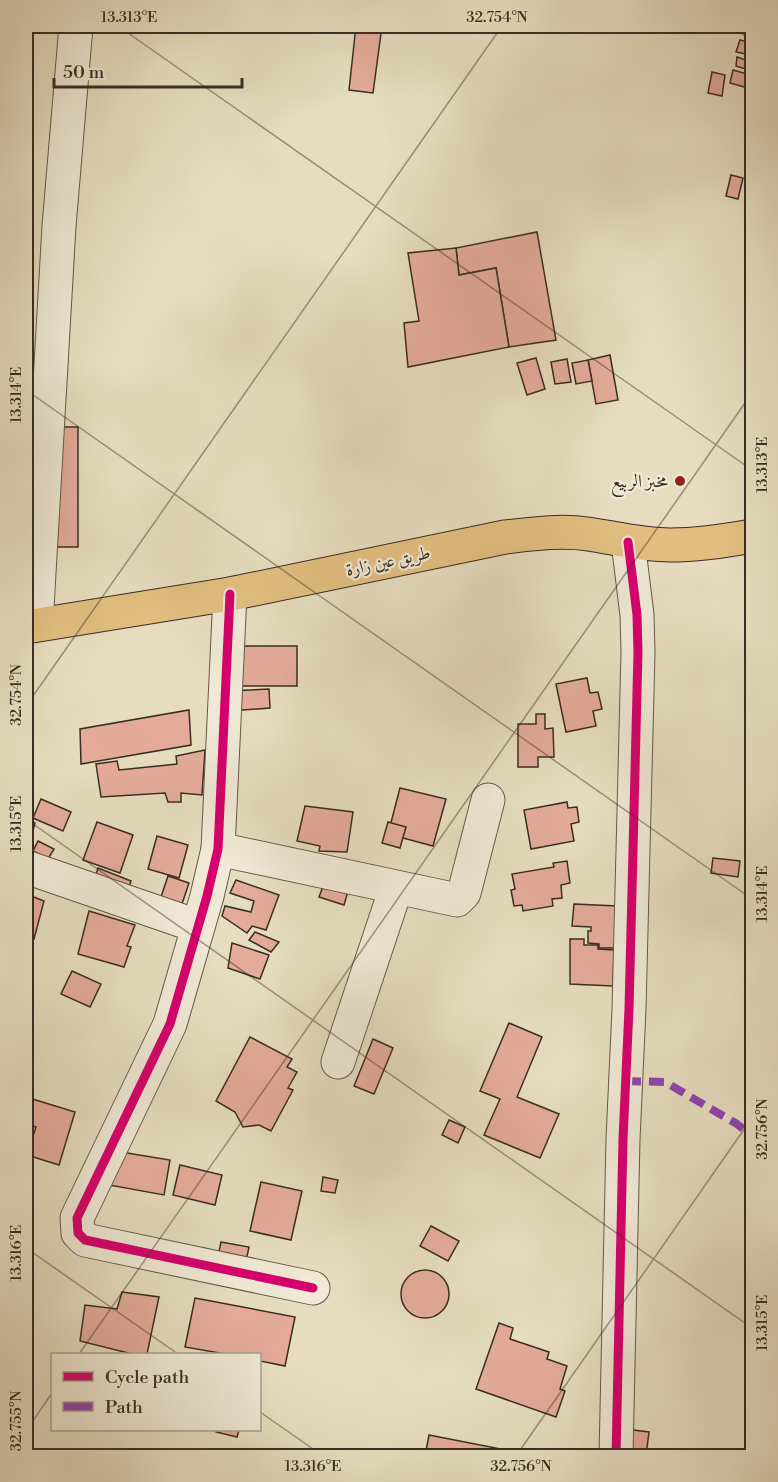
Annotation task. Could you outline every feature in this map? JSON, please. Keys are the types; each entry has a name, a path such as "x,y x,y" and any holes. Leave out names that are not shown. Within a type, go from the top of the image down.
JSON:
{"main road":[{"name":"طريق عين زارة","path":"31,626 230,594 505,537 556,532 669,545 710,544 753,536"}],"street":[{"path":"31,626 76,26"},
{"path":"616,1456 638,652 637,615 628,542"},
{"path":"230,594 218,849 207,896 170,1024 77,1218 78,1233 85,1240 313,1288"},
{"path":"218,849 458,900 464,893 488,800"},
{"path":"26,867 197,926"},
{"path":"338,1062 396,888"}],"building":[{"path":"356,26 382,26 373,93 349,90"},
{"path":"740,40 749,42 746,54 736,52"},
{"path":"737,57 752,62 752,71 736,66"},
{"path":"733,70 751,75 748,88 730,83"},
{"path":"712,72 725,75 722,96 708,93"},
{"path":"731,175 743,178 738,199 726,196"},
{"path":"537,232 556,340 509,347 496,268 459,275 456,248"},
{"path":"456,248 459,275 496,268 509,347 408,367 404,323 419,321 408,253"},
{"path":"610,355 618,400 596,404 588,360"},
{"path":"536,358 545,389 527,395 517,363"},
{"path":"567,359 571,382 555,384 551,362"},
{"path":"588,360 592,381 576,384 572,363"},
{"path":"51,427 78,427 78,547 52,547"},
{"path":"228,646 297,646 297,686 227,686"},
{"path":"587,678 590,693 598,692 602,709 593,711 596,726 566,732 556,684"},
{"path":"269,689 270,708 230,711 229,691"},
{"path":"189,710 191,745 81,764 80,729"},
{"path":"536,714 545,714 545,729 553,728 554,757 538,757 538,767 518,767 518,724 536,724"},
{"path":"205,750 202,795 181,793 181,802 168,802 165,793 101,797 96,764 117,761 119,770 177,764 176,756"},
{"path":"400,788 446,799 433,846 388,834"},
{"path":"26,798 32,800 26,816"},
{"path":"41,799 71,812 63,831 33,818"},
{"path":"567,802 568,808 577,807 579,822 571,824 574,841 531,849 524,810"},
{"path":"305,806 353,812 347,852 319,851 320,846 297,841"},
{"path":"26,816 35,823 30,843 26,843"},
{"path":"97,822 133,835 120,873 83,860"},
{"path":"388,822 406,827 400,848 382,843"},
{"path":"157,836 188,845 179,878 148,869"},
{"path":"38,841 54,849 48,859 33,851"},
{"path":"713,858 740,861 738,877 711,873"},
{"path":"567,861 570,883 561,885 562,898 552,899 553,906 523,911 522,905 514,906 511,890 515,889 512,874 554,867 553,863"},
{"path":"98,868 131,881 128,890 95,877"},
{"path":"168,876 189,883 181,907 160,900"},
{"path":"236,880 279,895 266,930 252,926 247,933 222,916 225,906 251,912 254,901 230,893"},
{"path":"324,884 348,891 344,905 319,897"},
{"path":"26,894 44,901 34,939 26,937"},
{"path":"574,904 617,906 615,948 599,948 599,944 588,943 588,931 591,931 591,927 572,926"},
{"path":"89,911 135,925 127,946 131,947 124,967 78,954"},
{"path":"255,932 279,942 271,952 249,940"},
{"path":"570,939 584,939 584,945 598,945 598,949 614,950 613,986 570,984"},
{"path":"232,943 269,955 260,979 228,968"},
{"path":"72,971 101,984 90,1007 61,994"},
{"path":"509,1023 542,1037 517,1097 559,1114 540,1158 484,1135 500,1099 480,1091"},
{"path":"250,1037 292,1059 287,1067 297,1072 288,1088 293,1090 271,1131 259,1125 243,1127 235,1112 216,1101"},
{"path":"373,1039 393,1048 374,1094 354,1086"},
{"path":"26,1097 75,1112 59,1165 27,1155 36,1127 26,1124"},
{"path":"449,1120 465,1127 458,1143 442,1135"},
{"path":"115,1151 170,1160 164,1195 109,1185"},
{"path":"180,1165 222,1175 215,1205 173,1195"},
{"path":"323,1177 338,1180 335,1193 321,1191"},
{"path":"261,1182 302,1191 291,1240 250,1231"},
{"path":"431,1226 459,1241 448,1261 420,1246"},
{"path":"221,1242 249,1247 245,1266 217,1261"},
{"path":"420,1270 430,1270 445,1280 449,1294 448,1303 439,1314 430,1318 420,1318 405,1308 401,1299 401,1289 411,1274"},
{"path":"122,1292 159,1297 147,1353 128,1353 80,1341 85,1305 117,1309"},
{"path":"195,1298 295,1317 285,1366 261,1361 261,1353 219,1353 185,1347"},
{"path":"499,1323 513,1328 510,1339 549,1352 547,1359 567,1366 560,1389 565,1391 556,1417 476,1389"},
{"path":"625,1429 649,1432 646,1456 622,1456"},
{"path":"216,1431 239,1431 237,1437"},
{"path":"429,1435 501,1449 499,1456 425,1456"}],"marked path":[{"path":"626,1081 665,1082 737,1124 752,1136"}],"cycle path":[{"path":"616,1456 638,652 637,615 628,542"},
{"path":"230,594 218,849 207,896 170,1024 77,1218 78,1233 85,1240 313,1288"}],"place":[{"name":"مخبز الربيع","path":"680,481"}]}
